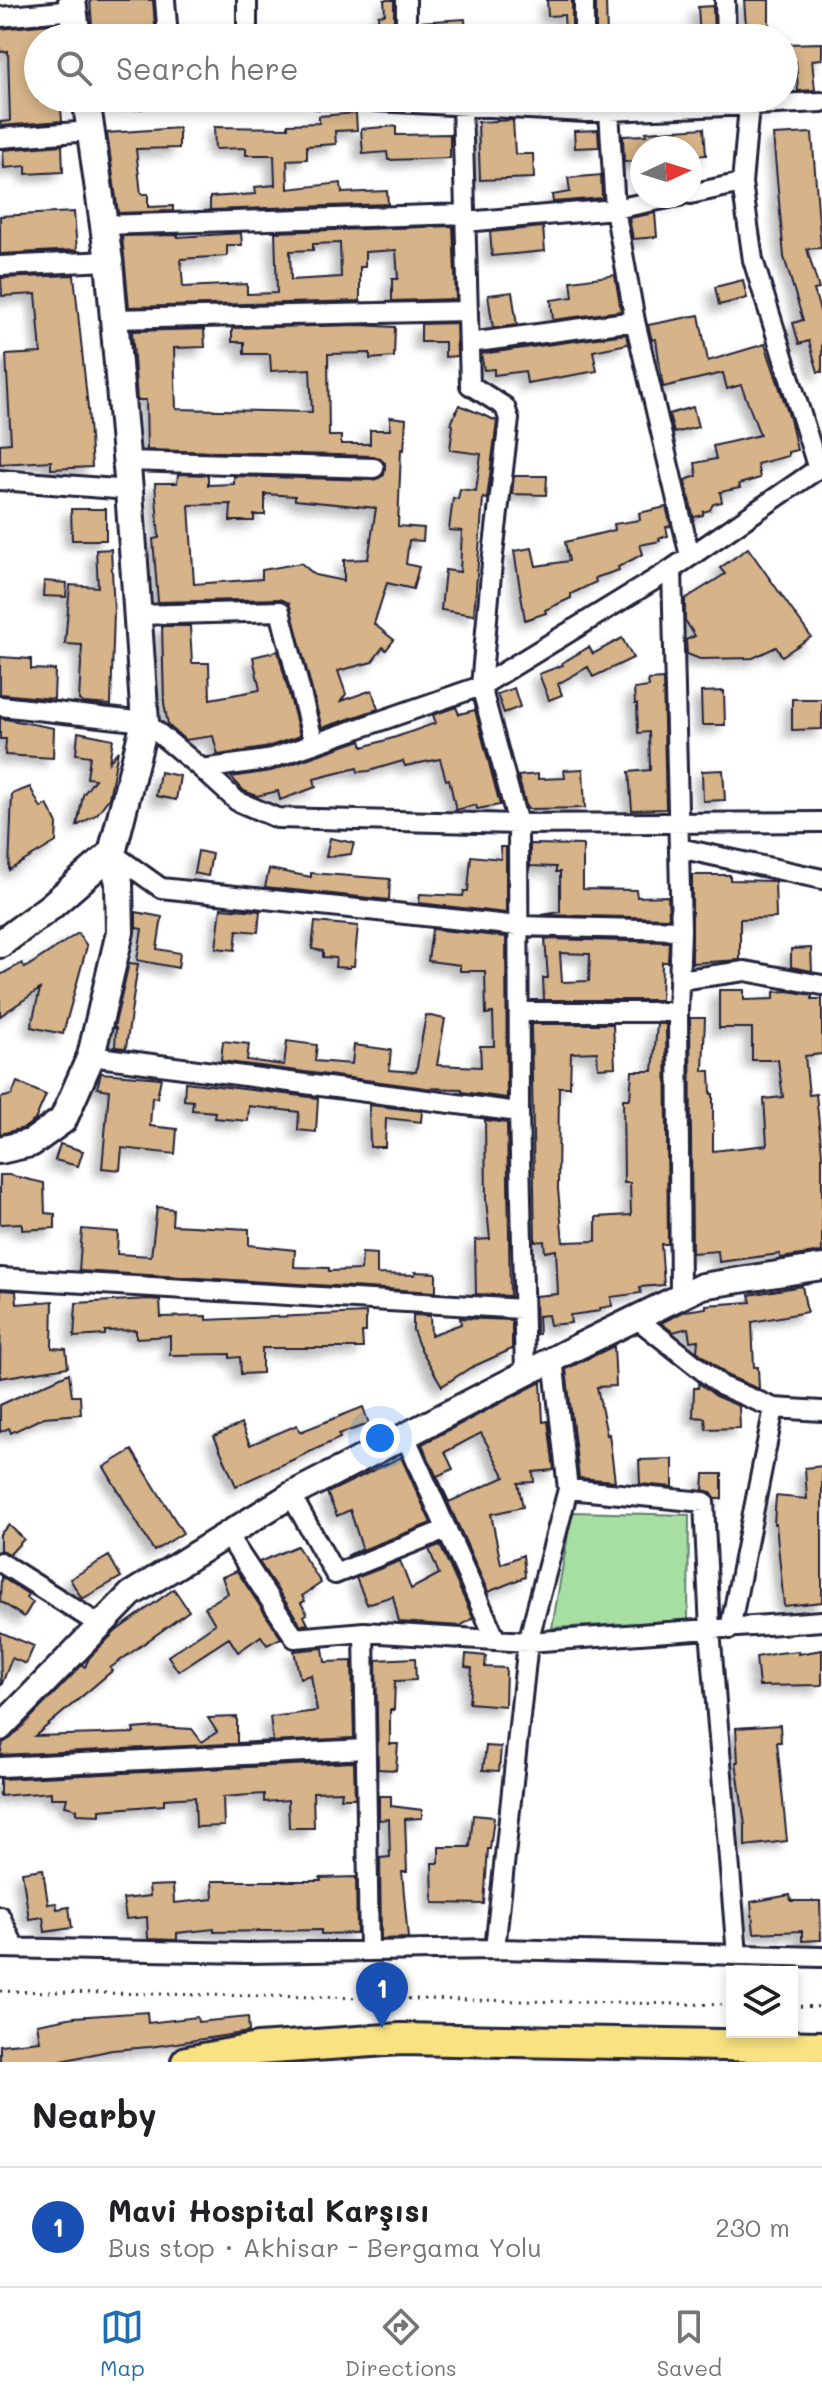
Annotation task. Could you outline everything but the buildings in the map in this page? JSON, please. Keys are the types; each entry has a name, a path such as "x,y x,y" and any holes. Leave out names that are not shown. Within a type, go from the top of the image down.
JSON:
{"main road":[{"path":"0,1150 31,1143 63,1120 91,1056 120,932 119,883 112,853 145,722 109,261 88,112"},
{"path":"0,944 50,907 112,853"},
{"path":"187,2062 258,2049 401,2039 822,2047"}],"street":[{"path":"165,0 167,24"},
{"path":"247,0 247,24"},
{"path":"406,0 406,24"},
{"path":"584,0 584,24"},
{"path":"725,0 726,24"},
{"path":"0,17 73,5"},
{"path":"798,103 822,102"},
{"path":"462,112 470,385 505,407 509,419 481,686 518,824 519,1112 525,1374"},
{"path":"609,112 615,209 635,321 690,556"},
{"path":"202,769 267,760 481,686 672,569 820,468 753,260 742,183 748,112"},
{"path":"0,138 90,131"},
{"path":"702,191 742,183"},
{"path":"103,225 465,218 630,206"},
{"path":"0,266 109,261"},
{"path":"114,319 467,311"},
{"path":"469,343 635,321"},
{"path":"127,461 374,468"},
{"path":"0,480 129,490"},
{"path":"672,569 681,930 678,1012 680,1297"},
{"path":"138,615 280,611 314,744"},
{"path":"0,706 145,722 237,801 277,818 518,824 822,822"},
{"path":"679,848 822,879"},
{"path":"112,853 161,888 518,926 681,930"},
{"path":"679,980 745,971 822,985"},
{"path":"519,1012 678,1012"},
{"path":"91,1056 519,1112"},
{"path":"0,1728 131,1594 291,1495 553,1359 702,1286 822,1267"},
{"path":"0,1278 522,1309"},
{"path":"636,1318 722,1386 774,1408 822,1411"},
{"path":"495,1949 528,1642 568,1489 553,1359"},
{"path":"730,1629 774,1408"},
{"path":"405,1436 496,1640"},
{"path":"568,1489 704,1502 710,1630 737,1955"},
{"path":"291,1495 335,1574 447,1529"},
{"path":"226,1533 295,1638 364,1632 528,1642 822,1621"},
{"path":"0,1562 100,1625"},
{"path":"364,1632 369,1951"},
{"path":"0,1767 366,1749"},
{"path":"0,1916 7,1948 248,1953 495,1949 822,1957"}],"path":[{"path":"0,1991 726,2005"},
{"path":"798,2006 822,2007"}],"green space":[{"path":"572,1512 689,1515 688,1620 552,1628"}],"place":[{"name":"Mavi Hospital Karşısı","path":"382,2028"}]}
